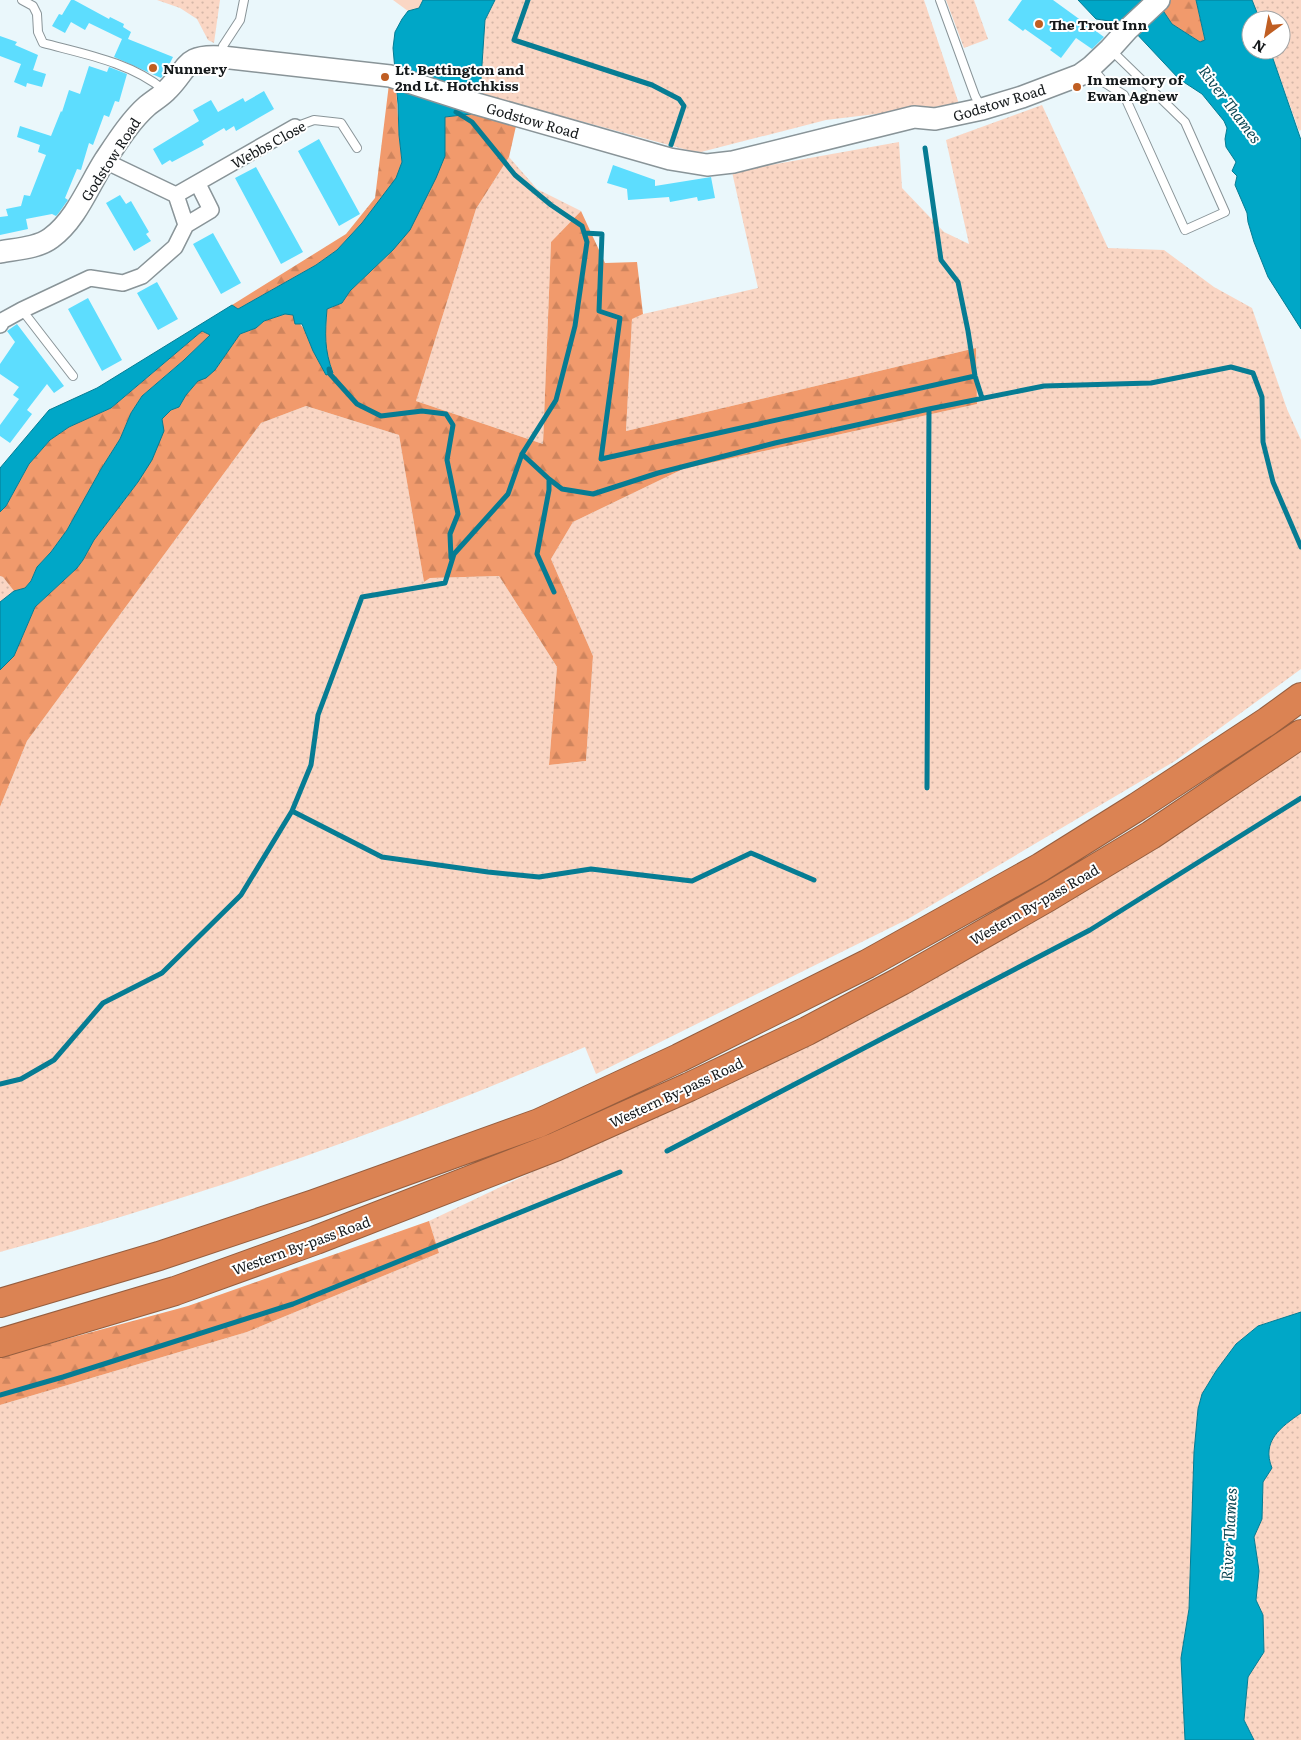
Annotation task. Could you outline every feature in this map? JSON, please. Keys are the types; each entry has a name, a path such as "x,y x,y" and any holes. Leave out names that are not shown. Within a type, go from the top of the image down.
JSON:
{"highway":[{"name":"Western By-pass Road","path":"0,1303 159,1256 314,1204 539,1123 671,1062 867,964 1041,867 1137,807 1268,721 1301,697"},
{"name":"Western By-pass Road","path":"0,1342 175,1291 316,1240 555,1148 689,1087 807,1031 901,981 1040,902 1151,835 1301,734"}],"street":[{"name":"Godstow Road","path":"0,252 36,245 51,239 83,201 105,160 136,117 166,92 185,66 196,58 222,57 390,76 477,104 670,159 707,166 733,162 914,117 935,119 982,109 1022,97 1080,75 1110,49 1159,0"},
{"name":"Webbs Close","path":"176,195 295,127"},
{"path":"105,160 176,195 186,225"},
{"path":"0,325 2,321 22,310 90,278 124,283 142,276 175,247 186,225 211,210 198,184"}],"lane":[{"path":"22,0 33,6 37,14 38,32 43,43 127,68 156,83 166,92"},
{"path":"222,57 223,46 240,20 244,0"},
{"path":"940,0 975,96 982,109"},
{"path":"1091,67 1105,83 1124,94 1185,230 1224,212 1185,122 1110,49"},
{"name":"Webbs Close","path":"295,127 314,120 341,123 358,148"},
{"path":"22,310 73,376"}],"shaded area":[{"path":"157,0 220,0 214,43 208,40 197,19 180,8"},
{"path":"393,0 423,0 419,8 408,11"},
{"path":"495,0 924,0 959,104 826,120 701,152 691,151 480,94 485,20"},
{"path":"946,0 974,0 988,39 964,48"},
{"path":"1252,0 1301,0 1301,130 1299,131 1274,60 1291,60 1291,10 1256,10"},
{"path":"1042,105 1108,248 1164,250 1214,287 1252,308 1287,409 1301,440 1301,669 1175,761 908,919 596,1074 585,1047 449,1103 282,1164 114,1219 0,1252 0,807 27,741 261,423 306,406 399,435 424,582 430,578 499,576 557,667 549,765 586,761 593,656 551,559 573,522 683,469 977,404 976,348 626,431 632,318 758,288 732,172 899,142 902,188 944,232 969,244 946,140"},
{"path":"509,157 537,189 581,211 551,242 543,444 416,401 476,209"},
{"path":"0,576 3,577 14,591 0,602"},
{"path":"1301,748 1301,1312 1258,1326 1236,1344 1202,1394 1198,1409 1194,1452 1189,1609 1181,1658 1185,1740 0,1740 0,1405 247,1332 439,1253 429,1221 775,1057 1107,878"},
{"path":"1301,1413 1301,1740 1254,1740 1244,1720 1248,1677 1264,1652 1263,1615 1256,1600 1259,1571 1254,1537 1262,1519 1263,1482 1272,1468 1269,1458 1271,1442 1280,1429"}],"green space":[{"path":"1156,0 1196,0 1205,40 1200,42 1172,24"},
{"path":"389,84 396,85 402,162 397,178 362,223 337,250 316,265 238,309 232,305 346,234 375,198"},
{"path":"471,114 516,126 509,157 476,209 416,401 543,444 551,242 581,211 605,263 637,262 643,314 632,319 626,431 976,348 977,404 683,469 573,522 551,559 593,656 586,761 549,765 557,667 499,576 430,578 424,582 399,435 306,406 261,423 27,741 0,807 0,670 14,656 35,607 77,568 94,540 138,482 162,419 171,410 179,407 198,381 215,370 240,334 256,328 264,321 285,314 293,315 304,329 313,351 326,374 327,309 342,303 350,291 393,250 445,156 445,117"},
{"path":"202,331 210,335 142,396 131,413 120,439 67,530 37,567 31,581 25,588 14,591 3,577 0,576 0,512 6,506 29,464 50,440 69,427 111,408"},
{"path":"429,1221 439,1253 247,1332 0,1405 0,1357 188,1306"}],"water":[{"path":"423,0 495,0 485,20 480,94 471,114 445,117 445,156 410,230 393,250 350,291 342,303 327,309 326,341 333,373 326,375 313,351 302,324 295,324 293,315 285,314 264,321 256,328 240,334 215,370 206,378 198,381 179,407 171,410 162,419 164,431 152,460 138,482 94,540 77,568 35,607 14,656 0,670 0,602 14,591 25,588 31,581 37,567 67,530 120,439 131,413 142,396 210,335 202,331 111,408 69,427 50,440 29,464 6,506 0,512 0,468 49,410 97,388 232,305 238,309 316,265 337,250 362,223 396,178 402,162 393,48 395,32 408,11 419,8"},
{"name":"River Thames","path":"1078,0 1156,0 1172,24 1200,42 1205,40 1196,0 1252,0 1256,10 1241,10 1241,60 1273,60 1301,140 1301,329 1268,277 1254,242 1247,213 1235,185 1237,176 1232,171 1236,162 1226,147 1227,128 1224,121 1202,94 1179,79 1133,30 1122,28 1116,22 1096,19"},
{"name":"River Thames","path":"1301,1312 1301,1413 1280,1429 1271,1442 1269,1458 1272,1468 1263,1482 1262,1519 1254,1537 1259,1571 1256,1600 1263,1615 1264,1652 1248,1677 1244,1720 1254,1740 1185,1740 1181,1658 1189,1609 1194,1452 1198,1409 1202,1394 1236,1344 1258,1326"}],"building":[{"path":"71,0 109,19 110,17 124,24 123,27 131,32 128,39 173,57 161,78 114,57 122,39 89,23 85,30 71,22 65,33 52,26 59,14 62,15"},
{"path":"1022,0 1053,0 1104,37 1092,49 1076,38 1061,58 1050,50 1052,48 1025,29 1023,31 1008,20"},
{"path":"0,36 17,42 15,45 38,55 33,70 46,74 42,87 27,83 26,87 14,82 21,64 0,56"},
{"path":"89,66 107,72 109,67 127,74 119,102 115,101 109,117 104,115 93,145 89,143 81,170 77,169 65,198 68,200 56,216 52,214 26,219 28,229 0,235 0,217 8,216 6,209 21,206 24,195 30,196 46,155 38,152 40,145 17,137 20,126 51,136 69,90 80,94"},
{"path":"264,91 274,109 236,131 234,126 226,131 224,128 202,141 204,145 172,162 170,160 162,165 153,149 199,121 193,110 211,100 218,112 243,98 245,102"},
{"path":"319,139 360,214 339,226 298,151"},
{"path":"613,165 655,180 655,186 711,177 715,198 698,201 697,197 670,202 669,197 628,200 627,189 607,183"},
{"path":"256,167 303,252 281,264 235,178"},
{"path":"120,195 126,204 131,201 149,232 146,234 151,241 134,251 106,203"},
{"path":"213,233 241,283 221,294 193,244"},
{"path":"157,282 178,319 158,330 137,293"},
{"path":"88,298 122,360 102,371 68,309"},
{"path":"17,324 64,386 54,393 47,384 27,410 32,414 10,443 0,436 0,425 19,399 13,395 19,387 0,374 0,364 15,342 7,331"}],"waterway":[{"path":"528,0 514,40 652,85 679,99 684,106 671,145"},
{"path":"456,112 472,122 515,175 551,205 582,226 587,242 575,326 556,400 522,454 508,494 454,554 445,583 362,597 318,715 311,765 292,811 382,857 488,872 539,877 591,869 692,881 751,853 814,880"},
{"path":"925,148 941,260 958,282 975,376 982,398"},
{"path":"584,233 602,234 599,311 620,318 601,459 975,376"},
{"path":"549,479 562,489 593,494 658,473 775,443 1044,386 1151,383 1231,367 1253,373 1262,397 1263,442 1273,482 1301,547"},
{"path":"329,369 330,374 357,404 381,416 422,411 446,414 453,425 447,460 458,514 450,534 451,558"},
{"path":"927,788 929,409"},
{"path":"522,454 549,479 549,490 537,554 554,592"},
{"path":"667,1151 1090,930 1301,798"},
{"path":"0,1084 21,1079 54,1060 103,1003 162,973 241,895 292,811"},
{"path":"0,1395 293,1304 620,1172"}],"place":[{"name":"The Trout Inn","path":"1039,24"},
{"name":"Nunnery","path":"153,68"},
{"name":"Lt. Bettington and 2nd Lt. Hotchkiss","path":"385,77"},
{"name":"In memory of Ewan Agnew","path":"1077,87"}]}
